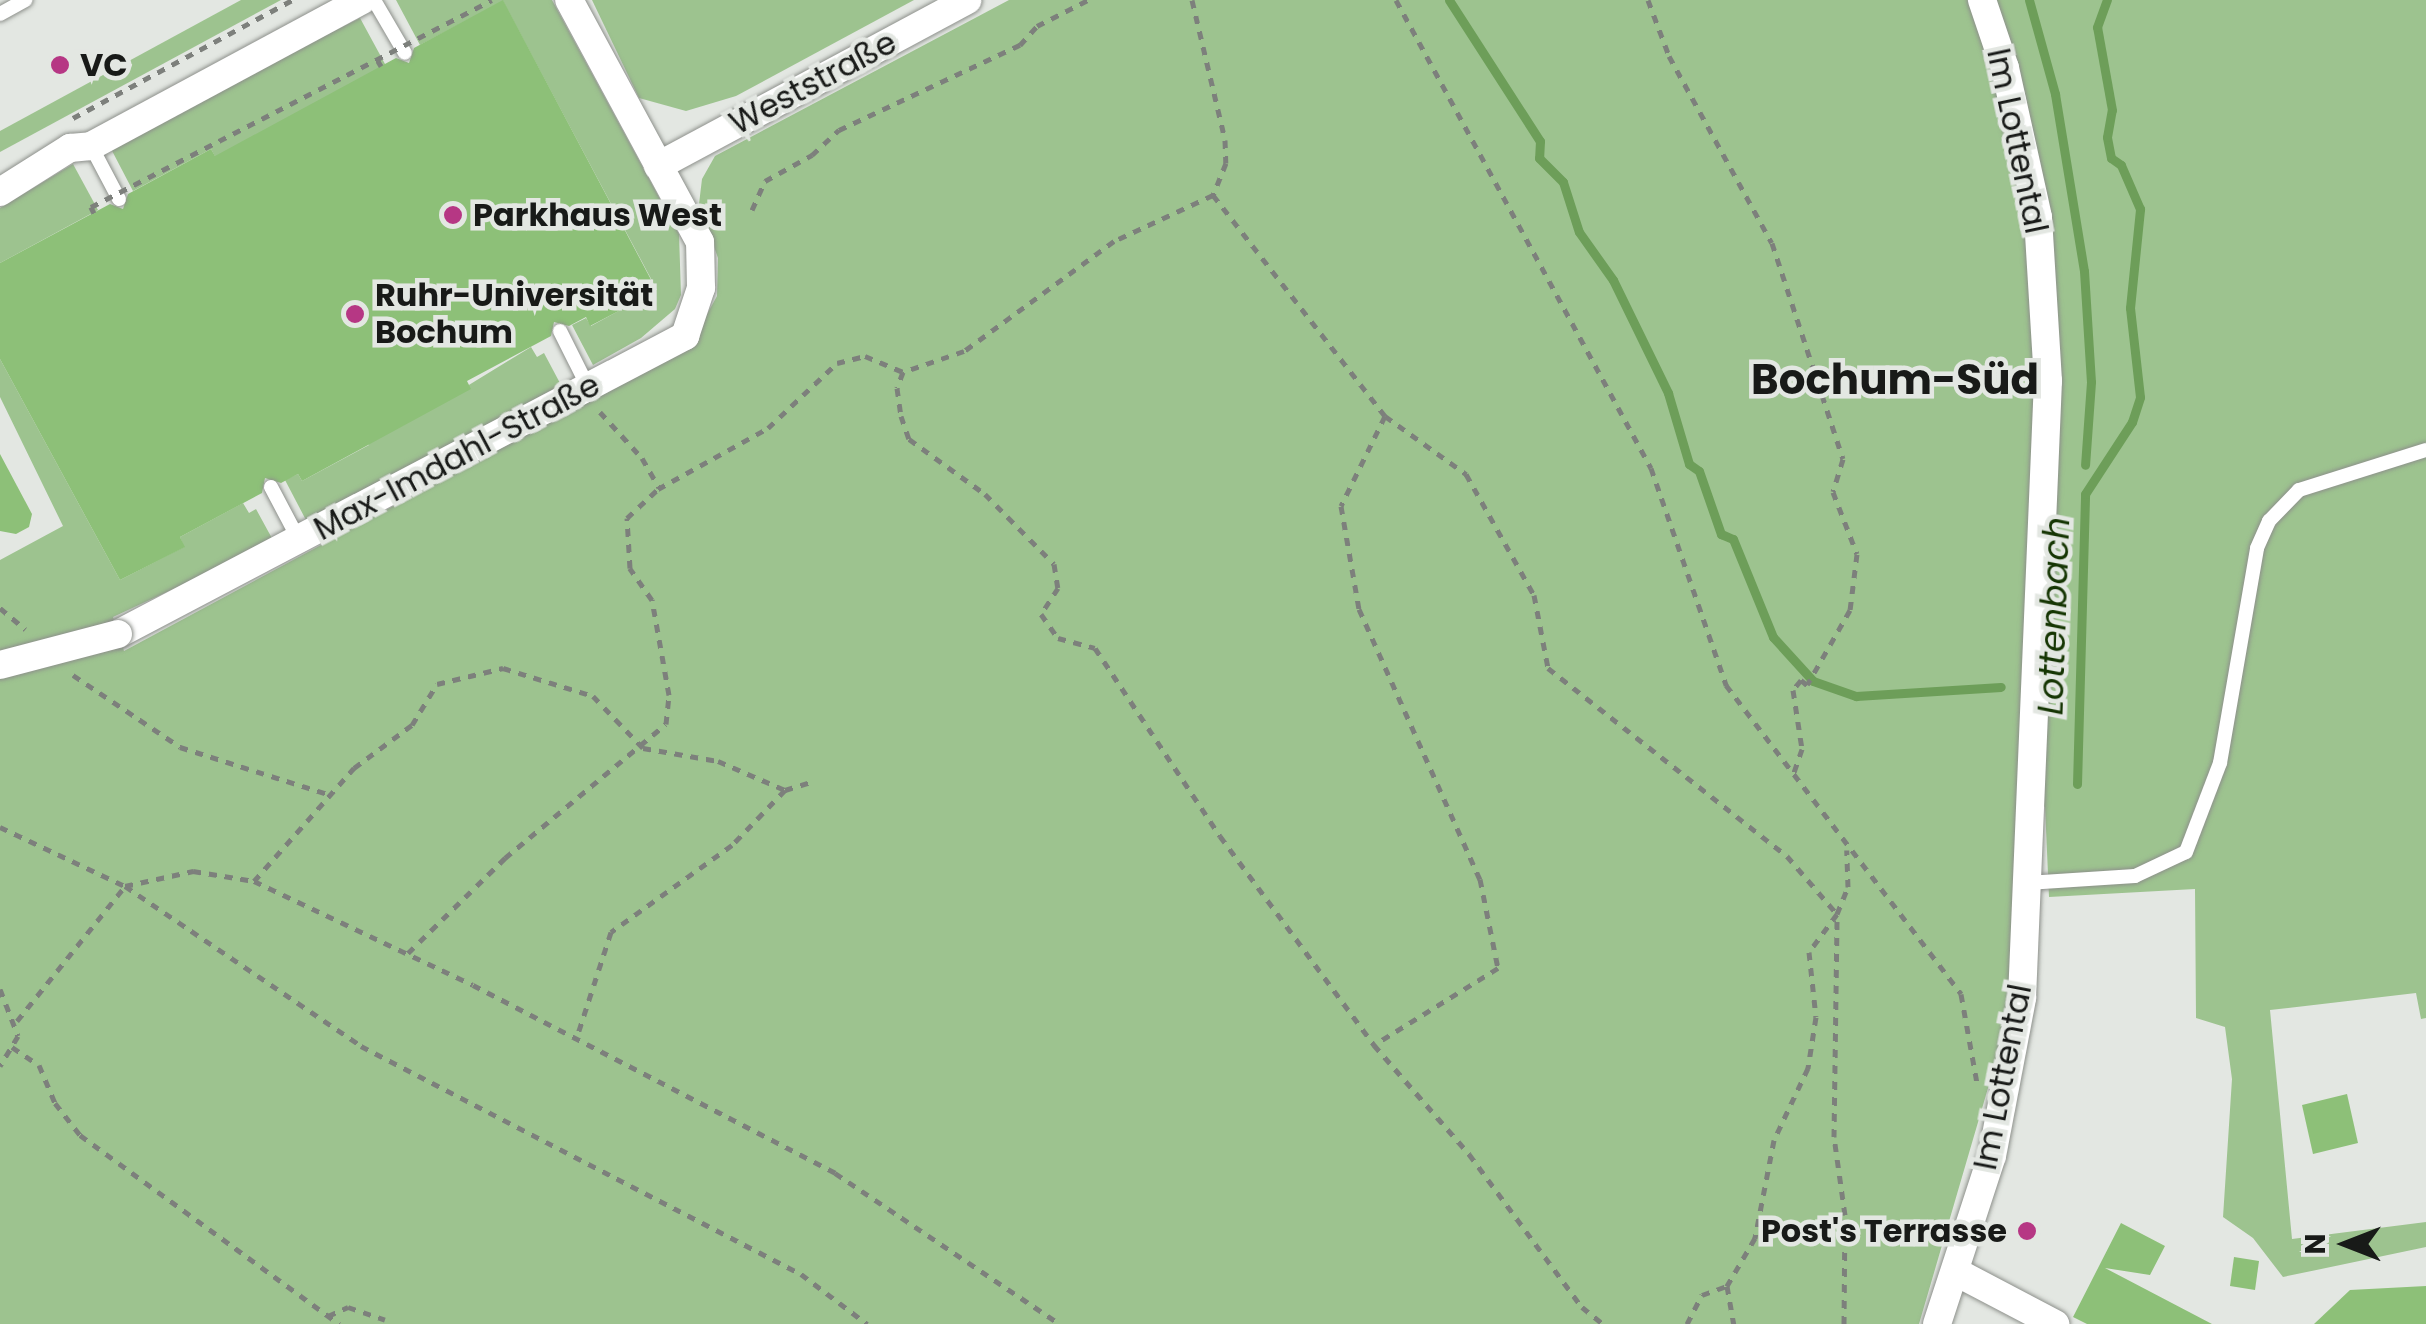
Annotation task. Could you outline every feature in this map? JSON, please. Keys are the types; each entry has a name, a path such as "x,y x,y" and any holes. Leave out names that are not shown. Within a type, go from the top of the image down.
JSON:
{"street":[{"path":"0,192 70,148 91,146 362,0"},
{"name":"Weststraße","path":"658,166 967,0"},
{"name":"Im Lottental","path":"1937,1324 1958,1273 1996,1131 2022,998 2048,381 2038,217 2005,68 1982,0"},
{"name":"Max-Imdahl-Straße","path":"0,665 118,634 685,336 701,288 700,242 571,1"},
{"path":"1958,1273 2055,1324"}],"lane":[{"path":"0,14 25,0"},
{"path":"374,0 405,53"},
{"path":"91,146 119,199"},
{"path":"560,331 587,388"},
{"path":"2028,883 2135,876 2186,852 2205,805 2237,693 2257,548 2269,521 2299,490 2426,450"},
{"path":"272,488 299,540"}],"path":[{"path":"56,128 292,0"},
{"path":"94,213 91,207 379,64 492,0"},
{"path":"752,210 764,180 812,154 840,130 1020,45 1038,26 1088,0"},
{"path":"408,953 505,858 643,748 666,724 669,694 652,600 630,568 628,518 659,488 768,428 837,363 864,356 903,372 964,351 1114,240 1213,195 1226,163 1225,140 1192,0"},
{"path":"1396,0 1651,468 1726,685 1961,994 1980,1100 1996,1131"},
{"path":"1648,0 1669,56 1772,243 1843,458 1833,492 1857,554 1850,610 1807,684 1802,680 1793,690 1802,750 1793,776"},
{"path":"1213,195 1385,416 1466,474 1534,595 1548,668 1787,856 1837,914 1834,1137 1846,1216 1844,1324"},
{"path":"903,372 897,388 909,438 985,494 1054,564 1058,588 1041,614 1058,638 1095,648 1220,836 1374,1045 1469,1154 1582,1307 1602,1324"},
{"path":"587,388 659,488"},
{"path":"1374,1045 1498,968 1480,879 1359,609 1341,506 1385,416"},
{"path":"0,608 28,632"},
{"path":"65,668 180,747 330,795"},
{"path":"254,881 354,768 412,725 436,684 503,668 592,696 643,748 718,761 785,790"},
{"path":"576,1040 612,932 732,845 785,790 814,782"},
{"path":"0,827 125,886 361,1046 801,1274 867,1324"},
{"path":"1734,1324 1727,1286 1754,1238 1774,1140 1808,1068 1816,1017 1809,952 1837,914 1848,888 1847,848"},
{"path":"0,1066 12,1047 18,1021 125,886 193,871 254,881 408,953 835,1173 1060,1324"},
{"path":"0,989 18,1021"},
{"path":"12,1047 39,1064 55,1103 80,1136 339,1324"},
{"path":"1687,1324 1702,1295 1727,1286"},
{"path":"328,1316 348,1307 386,1320"}],"green space":[{"path":"241,0 281,0 0,152 0,131"},
{"path":"396,0 552,0 679,234 681,295 675,309 641,338 593,365 572,325 586,318 591,326 657,290 503,1 420,45"},
{"path":"592,0 914,0 736,96 686,111 639,98"},
{"path":"1009,0 2426,0 2426,1018 2421,1019 2416,993 2270,1010 2292,1239 2426,1222 2426,1247 2283,1277 2253,1238 2223,1217 2232,1079 2225,1027 2196,1018 2195,889 2049,897 2045,806 2018,843 2012,1006 1919,1324 0,1324 0,560 63,526 0,397 0,359 120,580 184,547 180,537 243,503 249,513 256,509 274,542 113,617 124,651 689,347 717,296 718,258 699,204 702,179 715,156"},
{"path":"360,18 385,64 402,426 531,347 537,357 544,353 561,385 307,522 285,480 298,474 302,481 369,445 211,149 133,191 109,145"},
{"path":"73,164 98,210 0,263 0,208"}],"building":[{"path":"503,0 657,291 590,326 586,317 569,326 554,322 551,336 467,381 471,389 302,481 298,474 281,483 265,478 262,493 180,537 185,547 120,580 0,359 0,263 110,204 123,209 128,194 211,149 215,156 396,58 409,63 414,48"},
{"path":"0,454 32,514 29,527 16,534 0,531"},
{"path":"2347,1094 2358,1143 2313,1154 2302,1105"},
{"path":"2121,1223 2165,1246 2150,1275 2105,1268 2212,1324 2087,1324 2073,1317"},
{"path":"2234,1257 2259,1261 2255,1290 2230,1286"},
{"path":"2426,1286 2426,1324 2314,1324 2350,1290"}],"waterway":[{"path":"1449,0 1540,141 1539,158 1563,182 1579,232 1613,280 1668,393 1689,464 1699,471 1721,534 1733,539 1773,637 1813,681 1856,696 2001,687"},
{"name":"Lottenbach","path":"2029,0 2055,94 2084,271 2091,382 2085,465"},
{"name":"Lottenbach","path":"2077,784 2085,494 2132,422 2140,397 2130,308 2140,209 2121,165 2111,158 2107,137 2112,110 2097,27 2107,0"}],"place":[{"name":"VC","path":"60,65"},
{"name":"Parkhaus West","path":"453,215"},
{"name":"Ruhr-Universität Bochum","path":"355,314"},
{"name":"Post's Terrasse","path":"2027,1231"}],"district":[{"name":"Bochum-Süd","path":"1895,380"}]}
